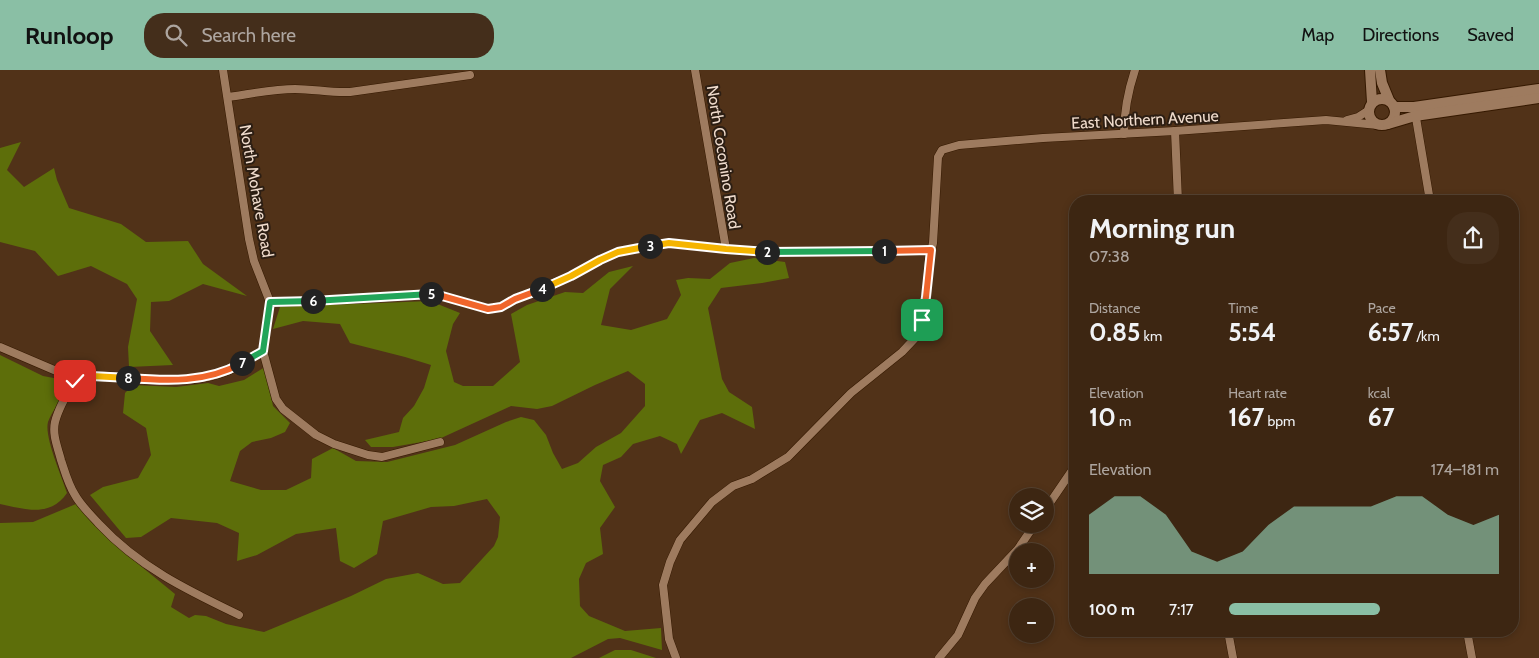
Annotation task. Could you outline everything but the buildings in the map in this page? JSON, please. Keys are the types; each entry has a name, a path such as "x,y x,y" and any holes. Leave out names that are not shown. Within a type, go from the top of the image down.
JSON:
{"street":[{"name":"North Mohave Road","path":"223,70 249,239 258,273 270,302"},
{"name":"North Coconino Road","path":"696,70 726,249"},
{"path":"1124,134 1127,96 1135,70"},
{"path":"1370,70 1371,119 1383,124 1391,122 1395,115 1382,83 1380,70"},
{"path":"228,97 292,88 335,93 350,92 470,75"},
{"path":"1383,124 1414,111 1539,90"},
{"path":"1370,106 1380,99 1414,111 1539,98"},
{"name":"East Northern Avenue","path":"1345,121 1358,117 1370,106"},
{"path":"1414,111 1429,195"},
{"name":"East Northern Avenue","path":"931,250 938,157 942,150 947,148 959,145 1176,132 1326,120 1383,124"},
{"path":"1176,132 1178,195"},
{"path":"440,442 382,457 354,451 334,444 316,435 283,409 279,404 273,387 263,351 270,302 435,294 488,309 501,307 515,299 571,276 618,252 669,243 760,252 931,250 926,297 919,334 902,352 851,393 788,457 752,479 733,486 712,502 680,540 670,562 663,585 669,640 676,658"},
{"path":"0,347 68,376 75,381"},
{"path":"239,615 199,596 144,564 113,539 78,499 65,474 56,442 55,422 75,381 82,378 100,376 154,380 201,378 218,375 263,351"},
{"path":"1054,497 1069,475"},
{"path":"938,658 958,635 975,598 985,584 1018,549 1029,533"},
{"path":"1229,637 1233,658"},
{"path":"1468,637 1472,658"}],"green space":[{"path":"21,142 7,170 24,187 54,168 69,208 121,224 146,242 188,241 203,264 247,296 203,284 169,301 151,302 150,331 173,365 129,367 128,347 137,299 127,284 91,266 58,276 35,251 0,242 0,148"},
{"path":"754,258 785,262 789,278 721,288 708,308 722,379 729,392 752,407 755,429 722,413 700,420 681,454 677,444 660,436 633,444 621,457 603,465 600,481 615,507 600,528 603,554 586,563 579,579 580,606 589,616 625,631 661,628 662,650 620,638 608,639 571,658 0,658 0,523 33,522 76,504 131,558 175,594 171,607 189,618 195,615 206,616 226,624 264,632 351,596 386,579 418,573 443,584 460,583 494,546 498,537 500,517 487,499 454,506 431,507 383,521 377,554 354,568 340,561 336,528 296,534 257,555 237,561 239,533 217,523 171,518 141,537 126,538 90,495 103,487 138,478 151,455 146,428 123,413 125,393 133,385 176,387 208,383 219,386 244,380 265,367 273,406 290,423 285,432 271,438 252,442 240,451 230,481 261,490 286,490 311,478 312,459 333,448 356,461 387,462 455,445 521,417 534,420 546,435 562,469 578,463 596,447 621,433 645,406 645,384 628,371 552,406 537,409 511,406 439,439 393,447 371,447 365,440 399,432 403,418 414,406 424,388 431,365 350,343 340,324 303,321 273,329 280,307 430,301 460,313 453,324 446,351 454,382 463,386 493,386 520,362 511,314 527,305 565,292 583,293 609,272 633,266 610,289 601,325 631,330 667,319 681,295 676,280 688,278 710,279 730,263"},
{"path":"0,355 43,376 59,379 62,384 61,395 48,422 47,429 51,447 67,493 60,501 45,509 36,510 0,504"},
{"path":"615,650 631,650 656,658 599,658"}],"route":[{"path":"75,381 92,376 161,380 201,378 218,375 235,368 263,351 270,302 435,294 488,309 501,307 515,299 541,290 618,252 669,243 760,252 906,252 931,250 922,320"}]}
